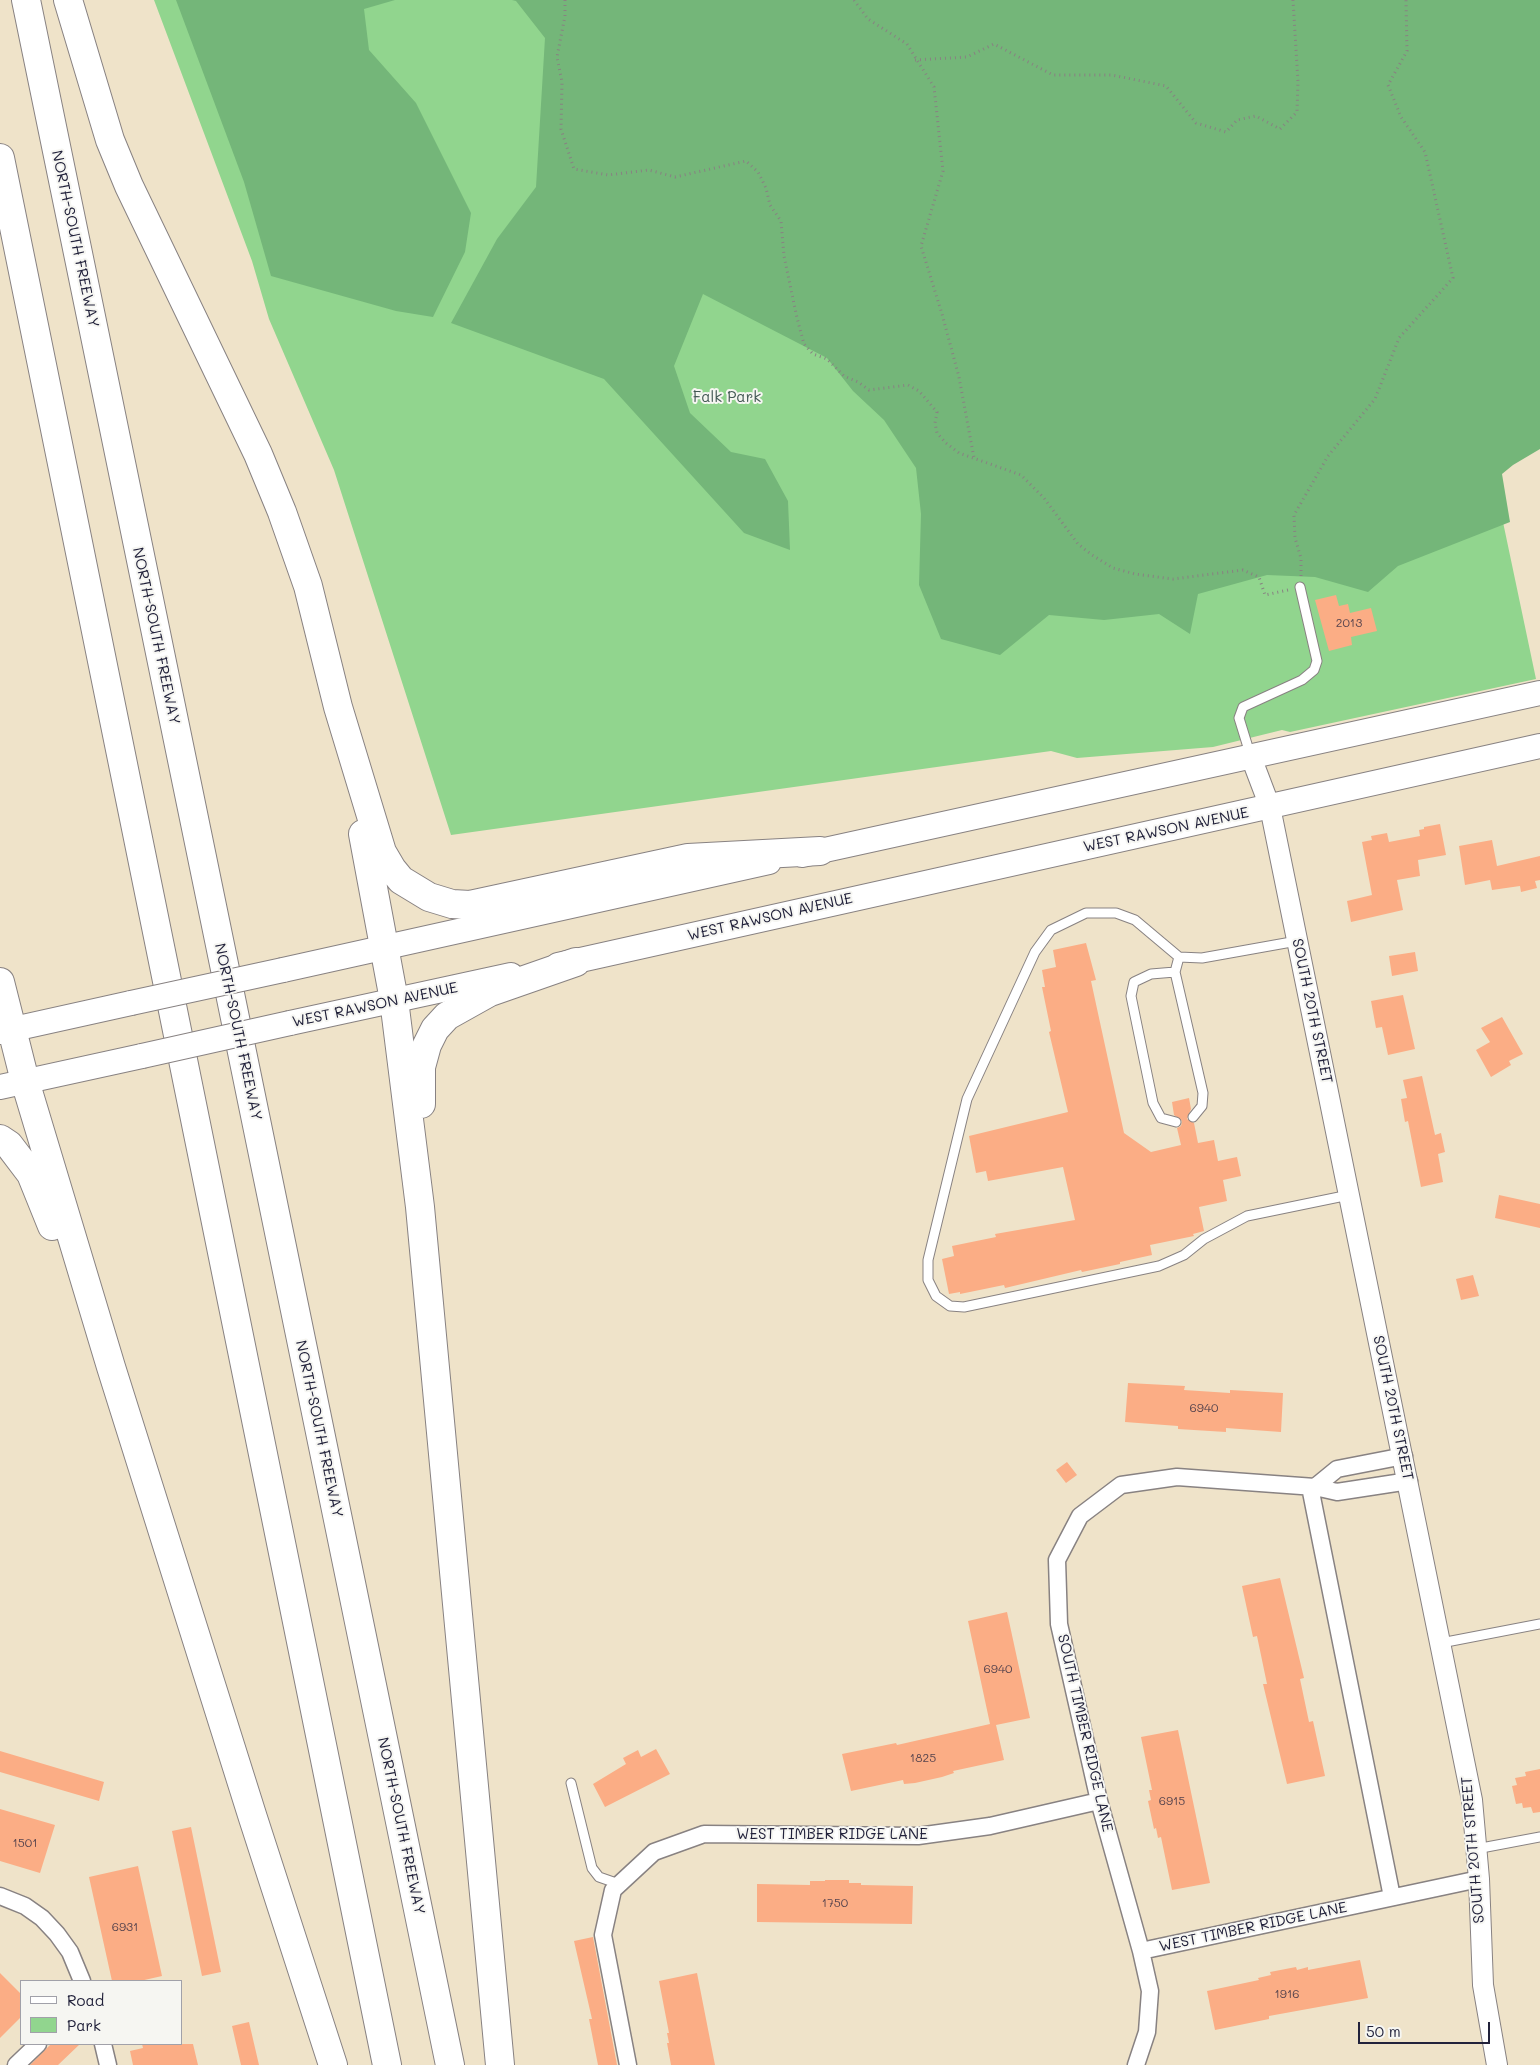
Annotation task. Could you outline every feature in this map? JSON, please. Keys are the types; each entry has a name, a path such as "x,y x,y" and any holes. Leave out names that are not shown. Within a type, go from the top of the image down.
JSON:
{"highway":[{"name":"NORTH-SOUTH FREEWAY","path":"26,0 450,2065"},
{"path":"68,0 110,140 129,186 258,454 282,512 308,586 338,707 394,1000 420,1207 500,2065"},
{"path":"0,158 387,2065"},
{"path":"338,707 382,852 401,880 428,897 441,902 470,905 688,858 820,851"},
{"path":"420,1207 424,1151 420,1090 421,1067 427,1045 435,1029 447,1016 490,992 576,962"},
{"path":"0,982 13,1084 111,1367 250,1809 333,2065"},
{"path":"0,1139 9,1145 31,1174 81,1306 111,1367"}],"main road":[{"path":"6,1030 1540,693"},
{"name":"WEST RAWSON AVENUE","path":"13,1084 576,962 1540,746"}],"street":[{"name":"SOUTH 20TH STREET","path":"1251,757 1270,807 1404,1456 1472,1800 1479,1878 1483,1985 1497,2065"},
{"path":"1312,1487 1337,1468 1404,1456"},
{"name":"SOUTH TIMBER RIDGE LANE","path":"1141,1951 1099,1801 1059,1624 1057,1560 1080,1516 1121,1485 1177,1477 1312,1487"},
{"path":"1312,1487 1337,1492 1409,1481"},
{"path":"1312,1487 1392,1897"},
{"name":"WEST TIMBER RIDGE LANE","path":"620,1884 654,1852 704,1834 918,1836 990,1826 1099,1801"},
{"name":"WEST TIMBER RIDGE LANE","path":"1136,2065 1147,2032 1149,1999 1141,1951 1479,1878"},
{"path":"620,1884 613,1890 603,1934 628,2065"},
{"path":"0,1896 25,1906 42,1918 70,1952 82,1980"},
{"path":"16,2065 37,2045"},
{"path":"103,2045 108,2065"}],"lane":[{"path":"1251,757 1240,718 1243,707 1302,680 1314,670 1317,661 1300,587"},
{"path":"1297,941 1202,958 1179,957 1135,920 1116,914 1086,913 1051,930 1035,952 968,1099 928,1260 928,1280 936,1296 950,1306 964,1307 1159,1266 1184,1255 1204,1239 1247,1216 1349,1195"},
{"path":"1179,957 1175,972 1203,1093 1202,1106 1193,1117"},
{"path":"1175,972 1150,974 1134,982 1131,996 1153,1103 1162,1118 1176,1122"},
{"path":"1441,1643 1540,1624"},
{"path":"571,1782 592,1868 599,1877 620,1884"},
{"path":"1476,1849 1540,1837"}],"path":[{"path":"565,0 565,16 557,57 562,82 561,129 574,169 608,175 649,170 675,177 746,161 758,172 766,188 770,205 781,221 784,256 804,344 813,354 832,363 844,376 858,382 869,390 908,386 919,391 937,412 935,423 937,433 959,453 1022,475 1044,498 1078,544 1113,568 1135,574 1173,579 1243,570 1259,577 1265,595 1300,587 1301,558 1295,538 1294,515 1328,456 1375,399 1399,338 1453,278 1426,152 1401,117 1388,85 1407,51 1406,0"},
{"path":"854,0 868,20 907,44 915,60 934,87 943,171 921,246 959,377 974,458"},
{"path":"915,60 967,57 994,44 1053,75 1112,75 1166,86 1196,123 1226,132 1237,120 1256,116 1280,128 1297,112 1298,82 1293,0"}],"green space":[{"name":"Falk Park","path":"154,0 1540,0 1434,194 1536,679 1290,732 1282,730 1213,747 1077,758 1051,751 451,835 334,470 269,319 252,261"},
{"path":"176,0 395,0 364,9 369,50 416,103 471,213 465,252 433,317 396,311 271,276 244,182"},
{"path":"512,0 1540,0 1540,449 1502,474 1510,522 1398,566 1368,592 1315,577 1267,575 1198,594 1190,634 1159,614 1104,620 1049,615 1000,655 941,639 919,585 921,514 916,468 884,420 853,391 827,358 703,294 674,366 690,413 731,452 765,459 788,501 790,550 744,533 604,379 451,323 497,239 536,187 545,38 516,1"}],"building":[{"path":"1336,595 1339,606 1348,604 1350,613 1371,608 1377,631 1351,637 1352,645 1329,651 1315,600"},
{"path":"1440,824 1446,855 1418,860 1420,876 1397,880 1403,910 1351,922 1347,901 1372,895 1362,842 1372,840 1371,836 1387,833 1389,842 1420,836 1419,830 1424,829 1424,827"},
{"path":"1492,840 1497,866 1540,856 1540,880 1535,881 1537,888 1521,892 1520,886 1492,890 1490,880 1465,885 1459,846"},
{"path":"1086,943 1096,980 1091,981 1124,1133 1151,1152 1181,1145 1177,1128 1181,1126 1182,1121 1174,1115 1172,1102 1189,1098 1191,1109 1187,1119 1194,1123 1198,1143 1214,1140 1218,1161 1237,1157 1241,1176 1223,1180 1227,1201 1199,1207 1204,1231 1193,1234 1194,1236 1150,1245 1152,1255 1120,1262 1120,1264 1082,1272 1081,1270 1005,1288 1004,1285 960,1294 960,1292 949,1294 942,1259 954,1256 952,1246 996,1237 995,1234 1075,1220 1063,1167 988,1181 986,1171 976,1173 969,1136 1068,1112 1049,1032 1051,1031 1042,987 1045,987 1042,970 1056,967 1053,950"},
{"path":"1415,952 1418,971 1392,976 1389,956"},
{"path":"1403,995 1415,1049 1388,1055 1382,1027 1376,1028 1371,1001"},
{"path":"1502,1017 1523,1054 1509,1061 1511,1065 1491,1077 1476,1050 1490,1042 1481,1028"},
{"path":"1422,1076 1435,1135 1441,1133 1445,1152 1438,1154 1443,1182 1421,1187 1408,1121 1405,1122 1401,1099 1407,1098 1403,1080"},
{"path":"1499,1195 1540,1204 1540,1228 1495,1218"},
{"path":"1473,1275 1479,1296 1461,1300 1456,1279"},
{"path":"1128,1383 1185,1386 1184,1390 1230,1393 1230,1390 1283,1393 1281,1432 1226,1428 1226,1432 1178,1429 1178,1426 1125,1422"},
{"path":"1067,1462 1077,1475 1066,1483 1056,1470"},
{"path":"1280,1578 1304,1678 1300,1679 1309,1722 1313,1721 1325,1776 1287,1784 1263,1684 1267,1684 1257,1636 1253,1637 1242,1586"},
{"path":"1007,1612 1030,1718 996,1725 1004,1760 953,1771 954,1773 942,1777 915,1783 904,1784 903,1780 851,1791 842,1754 896,1743 897,1745 990,1724 968,1621"},
{"path":"1178,1730 1210,1883 1172,1890 1161,1837 1158,1838 1156,1828 1154,1829 1148,1801 1151,1800 1149,1790 1152,1790 1141,1737"},
{"path":"656,1749 670,1774 605,1807 593,1784 626,1764 623,1758 638,1750 641,1757"},
{"path":"0,1751 104,1782 99,1801 0,1772"},
{"path":"1540,1769 1540,1812 1533,1813 1531,1807 1523,1808 1522,1803 1516,1804 1512,1786 1517,1785 1515,1778 1526,1776 1525,1772"},
{"path":"0,1809 55,1825 40,1873 0,1861"},
{"path":"191,1827 221,1972 202,1976 172,1831"},
{"path":"138,1866 162,1976 144,1980 112,1980 89,1877"},
{"path":"849,1880 849,1883 861,1883 861,1885 913,1886 912,1924 757,1922 757,1884 810,1885 810,1881"},
{"path":"593,1937 617,2065 598,2065 589,2019 592,2019 574,1941"},
{"path":"1360,1960 1368,1998 1269,2016 1269,2019 1215,2030 1207,1991 1259,1980 1258,1978 1271,1975 1270,1972 1296,1967 1297,1970 1308,1967 1308,1970"},
{"path":"0,1973 20,1993 20,2018 0,2038"},
{"path":"697,1973 715,2065 671,2065 667,2043 669,2043 667,2033 669,2033 659,1981"},
{"path":"249,2022 259,2065 241,2065 232,2026"},
{"path":"193,2044 198,2065 133,2065 130,2051 143,2048 142,2045"},
{"path":"50,2045 79,2045 58,2065 30,2065"}]}
